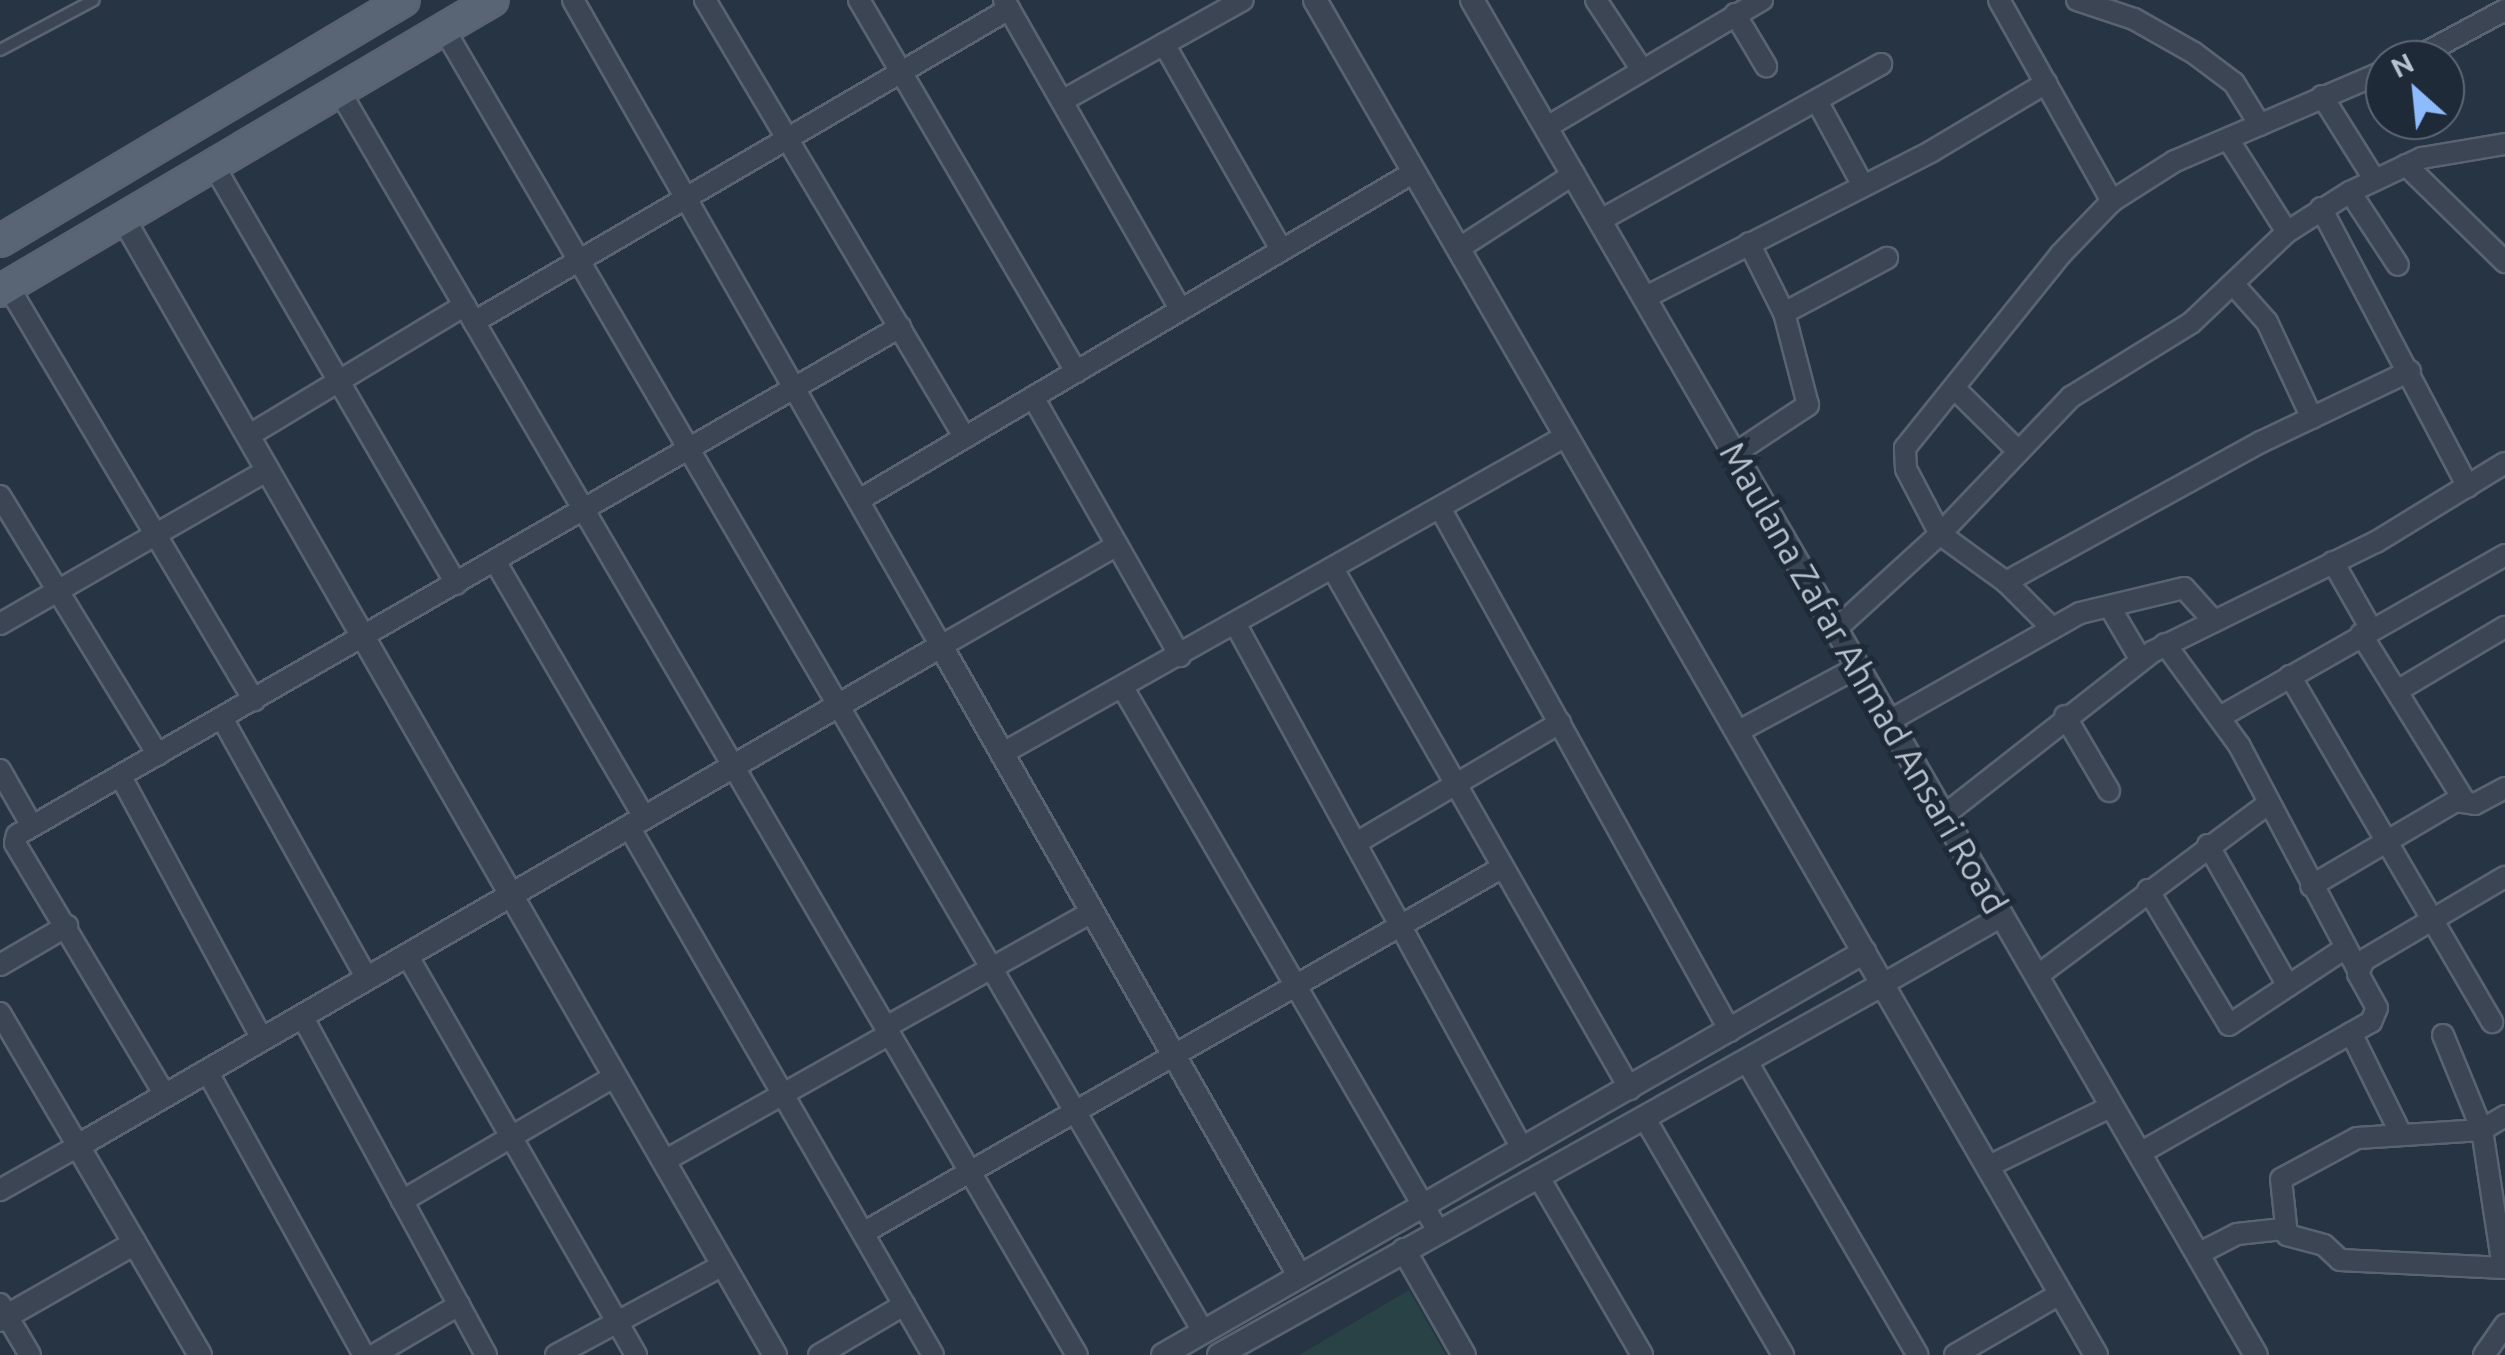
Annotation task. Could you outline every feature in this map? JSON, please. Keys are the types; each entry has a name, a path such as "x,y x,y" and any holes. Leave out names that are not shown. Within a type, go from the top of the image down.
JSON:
{"main road":[{"path":"4,289 492,0"},
{"path":"0,241 388,4"}],"street":[{"path":"573,0 1299,1274"},
{"path":"705,0 965,438"},
{"path":"859,0 1076,372"},
{"path":"1062,102 1242,0"},
{"path":"1316,0 2096,1355"},
{"name":"Maulana Zafar Ahmad Ansari Road","path":"1472,0 2256,1355"},
{"path":"1596,0 1640,67"},
{"path":"1547,127 1640,67 1762,0"},
{"path":"1999,0 2112,201"},
{"path":"2077,0 2134,19 2194,54 2234,83 2260,125"},
{"path":"248,436 470,314 580,260 902,72 1006,5 1180,310"},
{"path":"2449,40 2505,10"},
{"path":"1735,14 1766,66"},
{"path":"444,29 1203,1331"},
{"path":"1164,44 1281,249"},
{"path":"1599,221 1881,64"},
{"path":"2051,628 2006,582 1940,534 1903,460 1954,388 2112,201 2176,161 2365,79"},
{"path":"1644,298 1861,182 1932,151 2046,83"},
{"path":"340,92 1078,1355"},
{"path":"2322,96 2374,179"},
{"path":"1817,100 1861,182"},
{"path":"2228,139 2287,232"},
{"path":"1836,629 1940,534 2090,381 2192,323 2287,232 2321,208 2406,165 2505,144"},
{"path":"2406,165 2505,262"},
{"path":"214,166 337,385 456,584"},
{"path":"859,500 1414,172"},
{"path":"1458,248 1574,174"},
{"path":"2350,192 2398,266"},
{"path":"2321,208 2468,487"},
{"path":"123,218 666,1160 774,1355"},
{"path":"1734,454 1808,406 1784,313 1749,243"},
{"path":"1784,313 1887,258"},
{"path":"2233,284 2266,322 2312,418"},
{"path":"4,289 254,700"},
{"path":"15,837 900,327"},
{"path":"2006,582 2312,418 2410,371"},
{"path":"1954,388 2018,451"},
{"path":"1034,397 1180,656"},
{"path":"1003,753 1566,436"},
{"path":"1942,816 2065,716 2165,644 2333,562 2505,463"},
{"path":"0,624 268,470"},
{"path":"0,496 158,755"},
{"path":"1440,508 1730,1030"},
{"path":"0,1190 1117,545"},
{"path":"2220,718 2505,555"},
{"path":"495,561 784,1095 933,1355"},
{"path":"2333,562 2397,691 2464,800"},
{"path":"1333,569 1630,1089"},
{"path":"1889,721 2080,612 2111,608 2184,588 2212,619"},
{"path":"2111,608 2141,660"},
{"path":"1236,624 1524,1150"},
{"path":"2397,691 2505,627"},
{"path":"2140,1154 2378,1014 2269,803 2220,718 2165,644"},
{"path":"1737,732 1858,666"},
{"path":"2290,676 2492,1022"},
{"path":"1123,688 1438,1231"},
{"path":"2065,716 2110,791"},
{"path":"222,718 367,978"},
{"path":"1356,843 1560,723"},
{"path":"0,770 15,837 165,1094"},
{"path":"121,776 262,1039"},
{"path":"2311,886 2464,800 2481,802 2505,788"},
{"path":"2037,976 2269,803"},
{"path":"2208,846 2288,986"},
{"path":"862,1233 1503,868"},
{"path":"2358,970 2430,920 2505,877"},
{"path":"2148,890 2229,1026 2344,949"},
{"path":"666,1160 784,1095 991,966 1092,912"},
{"path":"1219,1355 2002,916"},
{"path":"0,965 67,926"},
{"path":"1163,1355 1864,952"},
{"path":"407,955 636,1355"},
{"path":"0,1013 200,1355"},
{"path":"302,1016 486,1355"},
{"path":"2351,1033 2400,1132"},
{"path":"2443,1035 2482,1130 2504,1267 2340,1260 2324,1245 2292,1240 2284,1229 2283,1175 2348,1141 2400,1132 2482,1130 2505,1116"},
{"path":"1746,1060 1918,1355"},
{"path":"207,1071 364,1355"},
{"path":"402,1201 615,1076"},
{"path":"1988,1168 2112,1106"},
{"path":"1644,1117 1783,1355"},
{"path":"1538,1176 1642,1355"},
{"path":"2198,1254 2237,1234 2284,1229"},
{"path":"30,1355 2,1314 134,1244"},
{"path":"1404,1250 1464,1355"},
{"path":"556,1355 724,1266"},
{"path":"1956,1355 2060,1294"},
{"path":"374,1355 459,1305"},
{"path":"820,1355 904,1305"},
{"path":"2484,1355 2505,1325"}],"lane":[{"path":"1,48 94,0"}],"green space":[{"path":"1409,1290 1446,1355 1299,1355"}]}
